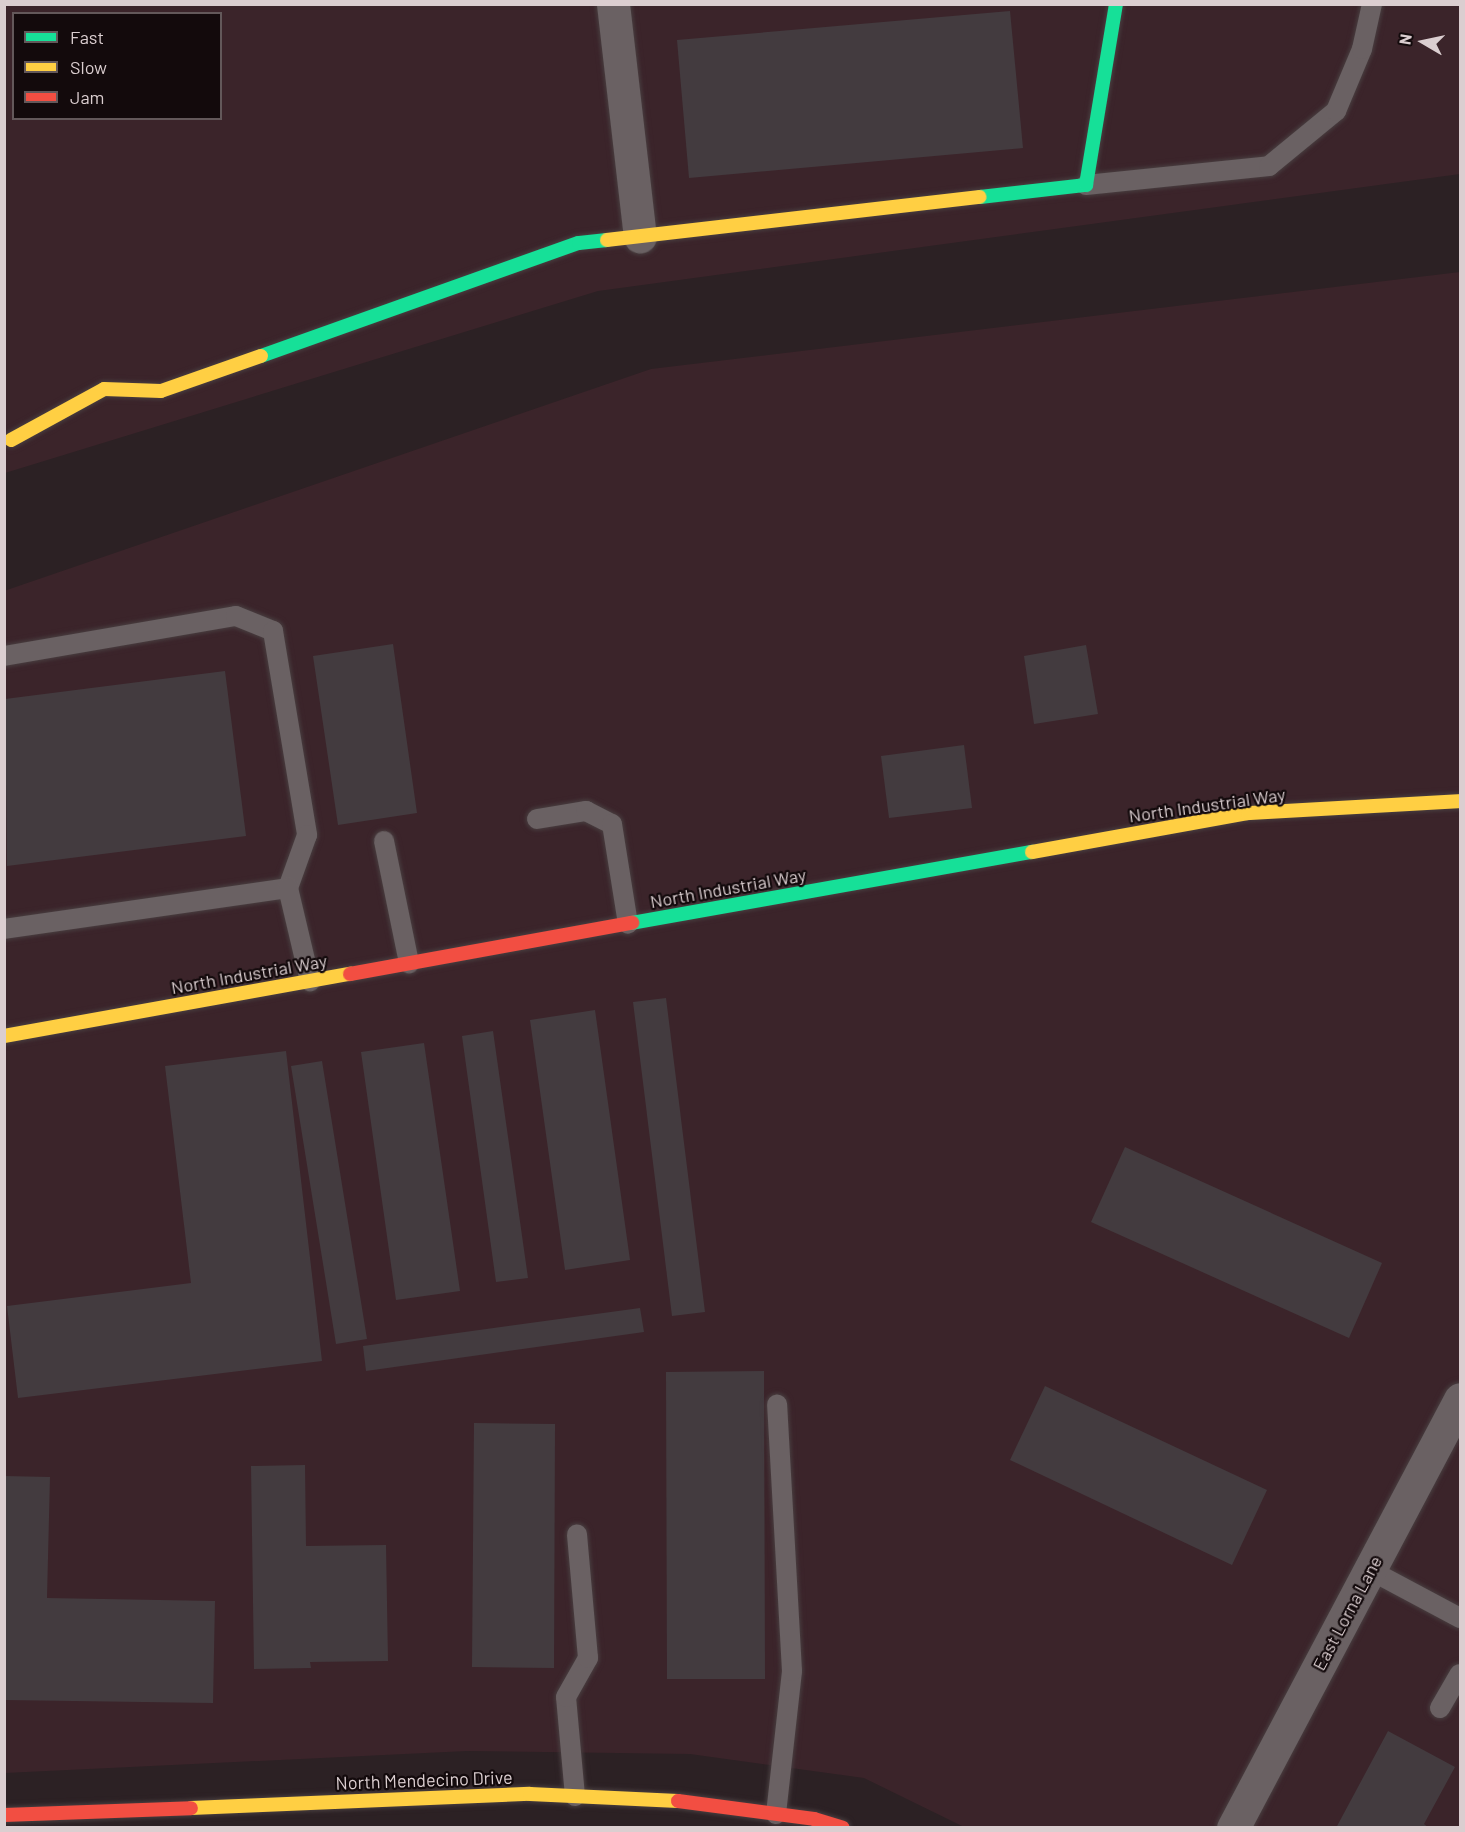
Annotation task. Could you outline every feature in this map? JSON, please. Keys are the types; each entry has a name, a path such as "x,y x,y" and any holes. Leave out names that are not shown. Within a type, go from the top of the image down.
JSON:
{"street":[{"path":"613,4 640,236"},
{"path":"11,440 104,388 161,391 579,243 1086,185 1116,4"},
{"name":"North Industrial Way","path":"4,1036 1248,813 1461,801"},
{"name":"East Lorna Lane","path":"1233,1827 1461,1399"},
{"name":"North Mendecino Drive","path":"4,1815 530,1794 666,1799 776,1814 843,1827"}],"lane":[{"path":"1086,185 1269,166 1336,111 1362,49 1372,4"},
{"path":"4,656 237,616 273,631 307,835 288,888 310,981"},
{"path":"537,819 586,812 612,824 628,924"},
{"path":"384,841 409,963"},
{"path":"4,929 288,888"},
{"path":"776,1814 792,1671 777,1404"},
{"path":"575,1796 566,1697 588,1658 577,1534"},
{"path":"1370,1570 1461,1618"},
{"path":"1440,1708 1461,1674"}],"shaded area":[{"path":"5,5 1460,5 1460,174 598,291 5,473"},
{"path":"1460,272 1460,1827 964,1827 864,1778 690,1754 467,1751 5,1773 4,591 651,369"}],"building":[{"path":"1010,11 1023,148 689,178 677,40"},
{"path":"393,644 417,813 338,825 313,656"},
{"path":"1086,645 1098,714 1034,724 1024,656"},
{"path":"225,671 246,836 7,866 5,699"},
{"path":"964,745 972,808 889,818 881,756"},
{"path":"666,998 705,1312 672,1316 633,1002"},
{"path":"595,1010 630,1260 565,1270 530,1020"},
{"path":"493,1031 528,1278 496,1282 462,1036"},
{"path":"424,1043 460,1291 396,1300 361,1052"},
{"path":"286,1051 322,1361 18,1398 7,1306 191,1283 165,1066"},
{"path":"322,1061 367,1339 336,1344 291,1066"},
{"path":"1125,1147 1382,1263 1349,1338 1091,1222"},
{"path":"640,1308 644,1332 366,1371 363,1346"},
{"path":"764,1371 765,1679 667,1679 666,1372"},
{"path":"1045,1386 1267,1490 1232,1565 1010,1460"},
{"path":"474,1423 555,1424 554,1668 472,1667"},
{"path":"305,1465 306,1546 386,1545 388,1661 310,1662 311,1668 254,1669 251,1466"},
{"path":"4,1476 50,1477 47,1598 215,1601 213,1703 4,1700"},
{"path":"1388,1731 1455,1767 1424,1824 1429,1828 1336,1828"}],"traffic: fast":[{"path":"980,197 1086,185 1116,4"},
{"path":"261,356 579,243 607,240"},
{"path":"632,923 1032,852"}],"traffic: slow":[{"path":"607,240 980,197"},
{"path":"11,440 104,389 161,391 261,356"},
{"path":"1032,852 1248,813 1460,801"},
{"path":"4,1036 350,974"},
{"path":"191,1808 530,1794 678,1801"}],"traffic: jam":[{"path":"350,974 632,923"},
{"path":"678,1801 814,1819 843,1828"},
{"path":"4,1815 191,1808"}]}
